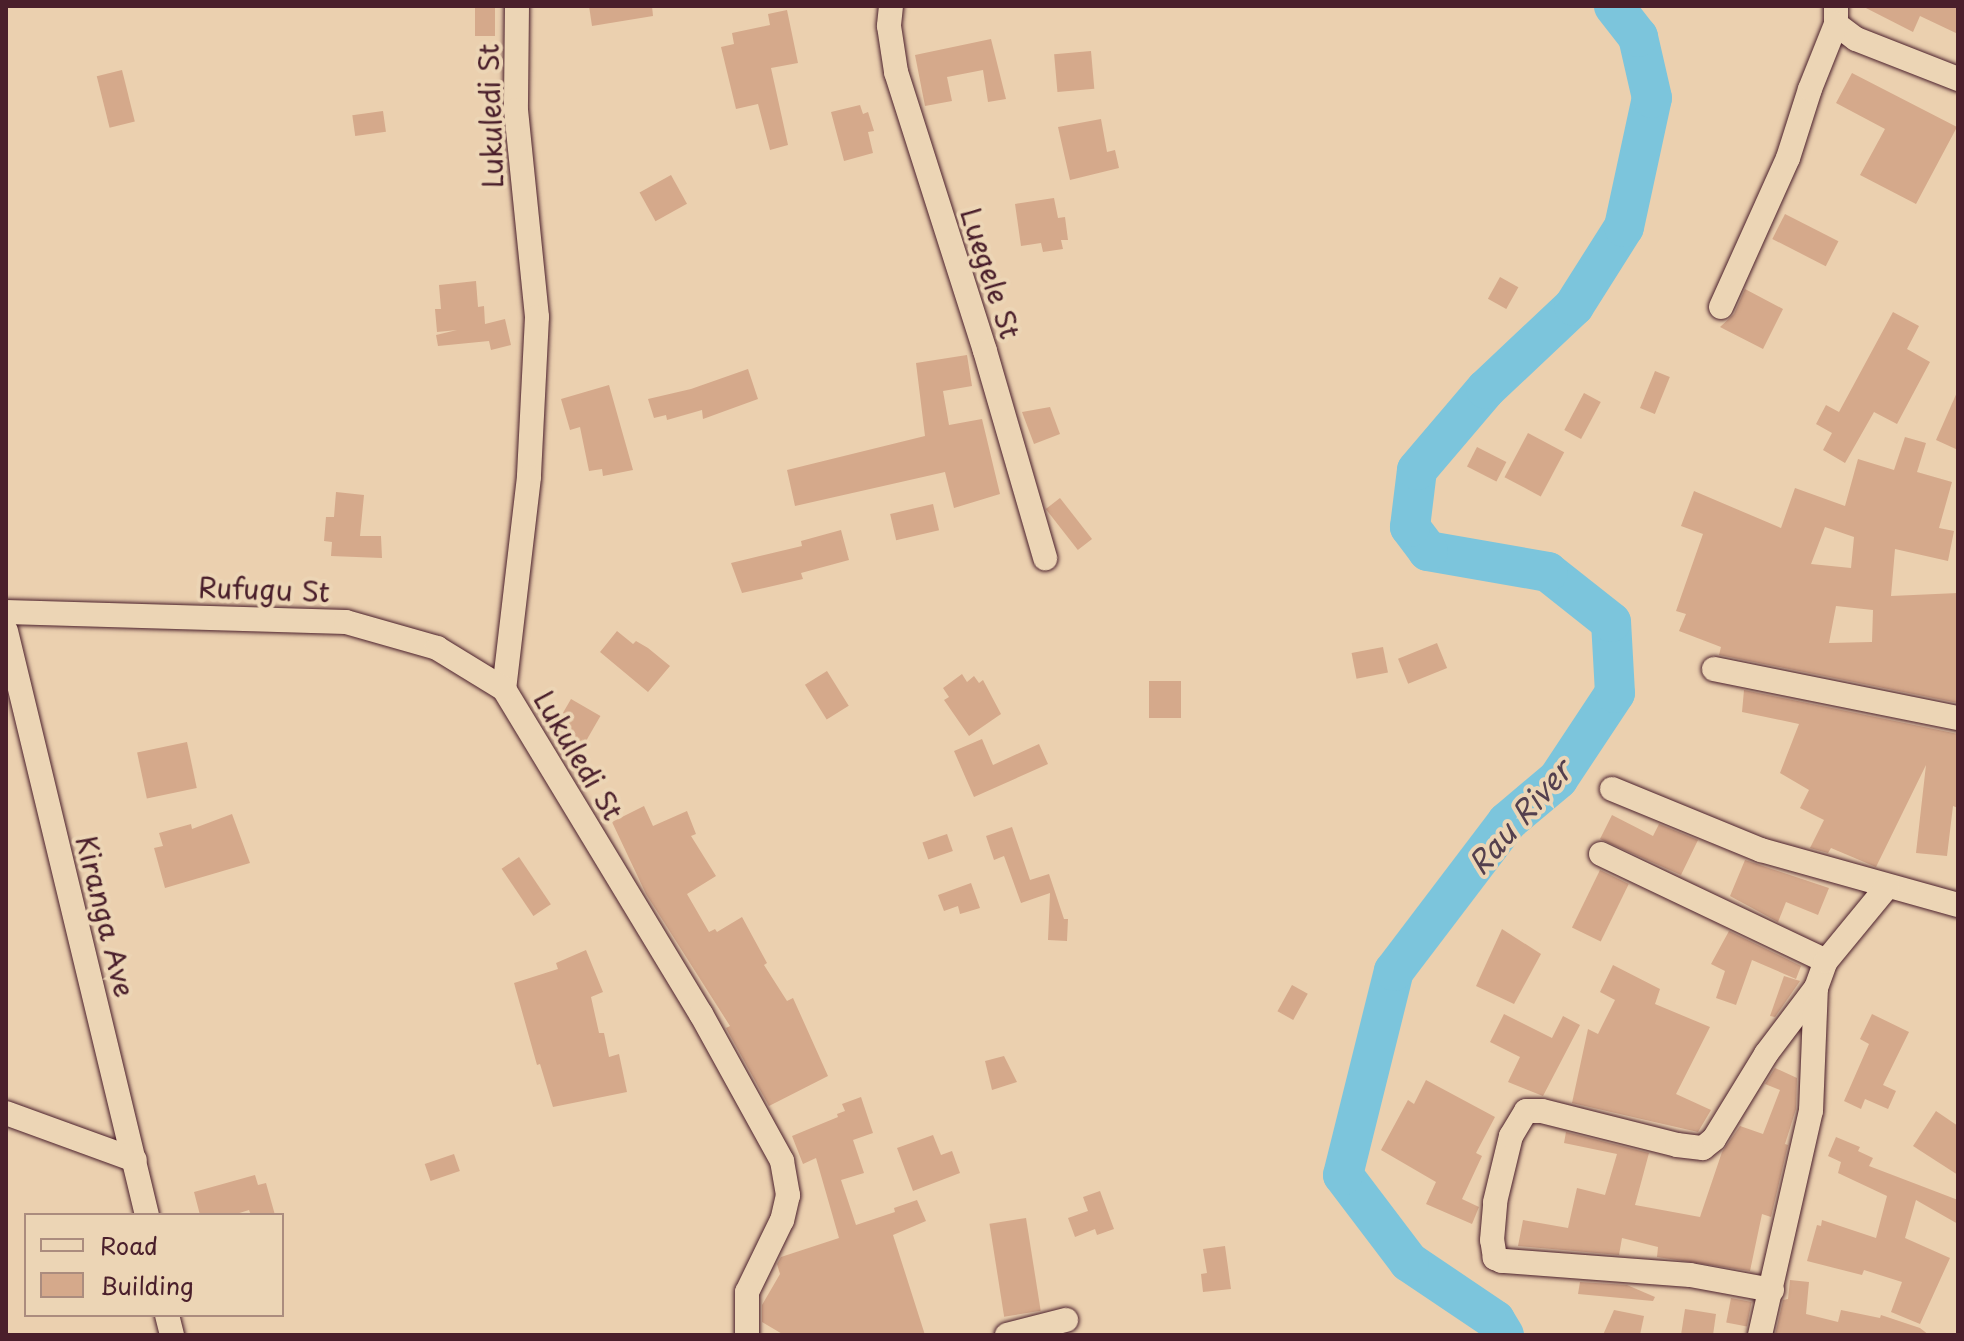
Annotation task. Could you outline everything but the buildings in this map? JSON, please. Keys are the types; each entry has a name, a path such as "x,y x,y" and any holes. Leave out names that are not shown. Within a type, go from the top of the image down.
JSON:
{"street":[{"name":"Lukuledi St","path":"517,6 516,110 537,317 529,477 504,689 701,1014 782,1161 788,1195 782,1220 747,1292 747,1335"},
{"name":"Luegele St","path":"891,6 889,26 896,72 985,351 1045,558"},
{"path":"1836,15 1856,39 1958,79"},
{"path":"1721,307 1788,158 1836,15"},
{"name":"Rufugu St","path":"6,612 346,622 437,648 504,689"},
{"name":"Kiranga Ave","path":"6,631 147,1213"},
{"path":"1714,669 1958,718"},
{"path":"1612,789 1761,850 1958,905"},
{"path":"1601,854 1826,961"},
{"path":"1772,1290 1690,1275 1495,1258 1492,1240 1495,1202 1511,1136 1519,1117 1526,1111 1542,1111 1677,1145 1703,1148 1714,1139 1766,1054 1816,988 1826,961 1887,887"},
{"path":"1760,1335 1811,1111 1816,988"},
{"path":"6,1113 135,1160"},
{"path":"1007,1335 1066,1320"}],"waterway":[{"name":"Rau River","path":"1504,1335 1495,1320 1409,1262 1343,1175 1394,971 1507,822 1558,779 1615,693 1611,622 1548,572 1428,551 1410,527 1417,470 1486,389 1574,306 1624,227 1652,98 1638,37 1614,6"}]}
